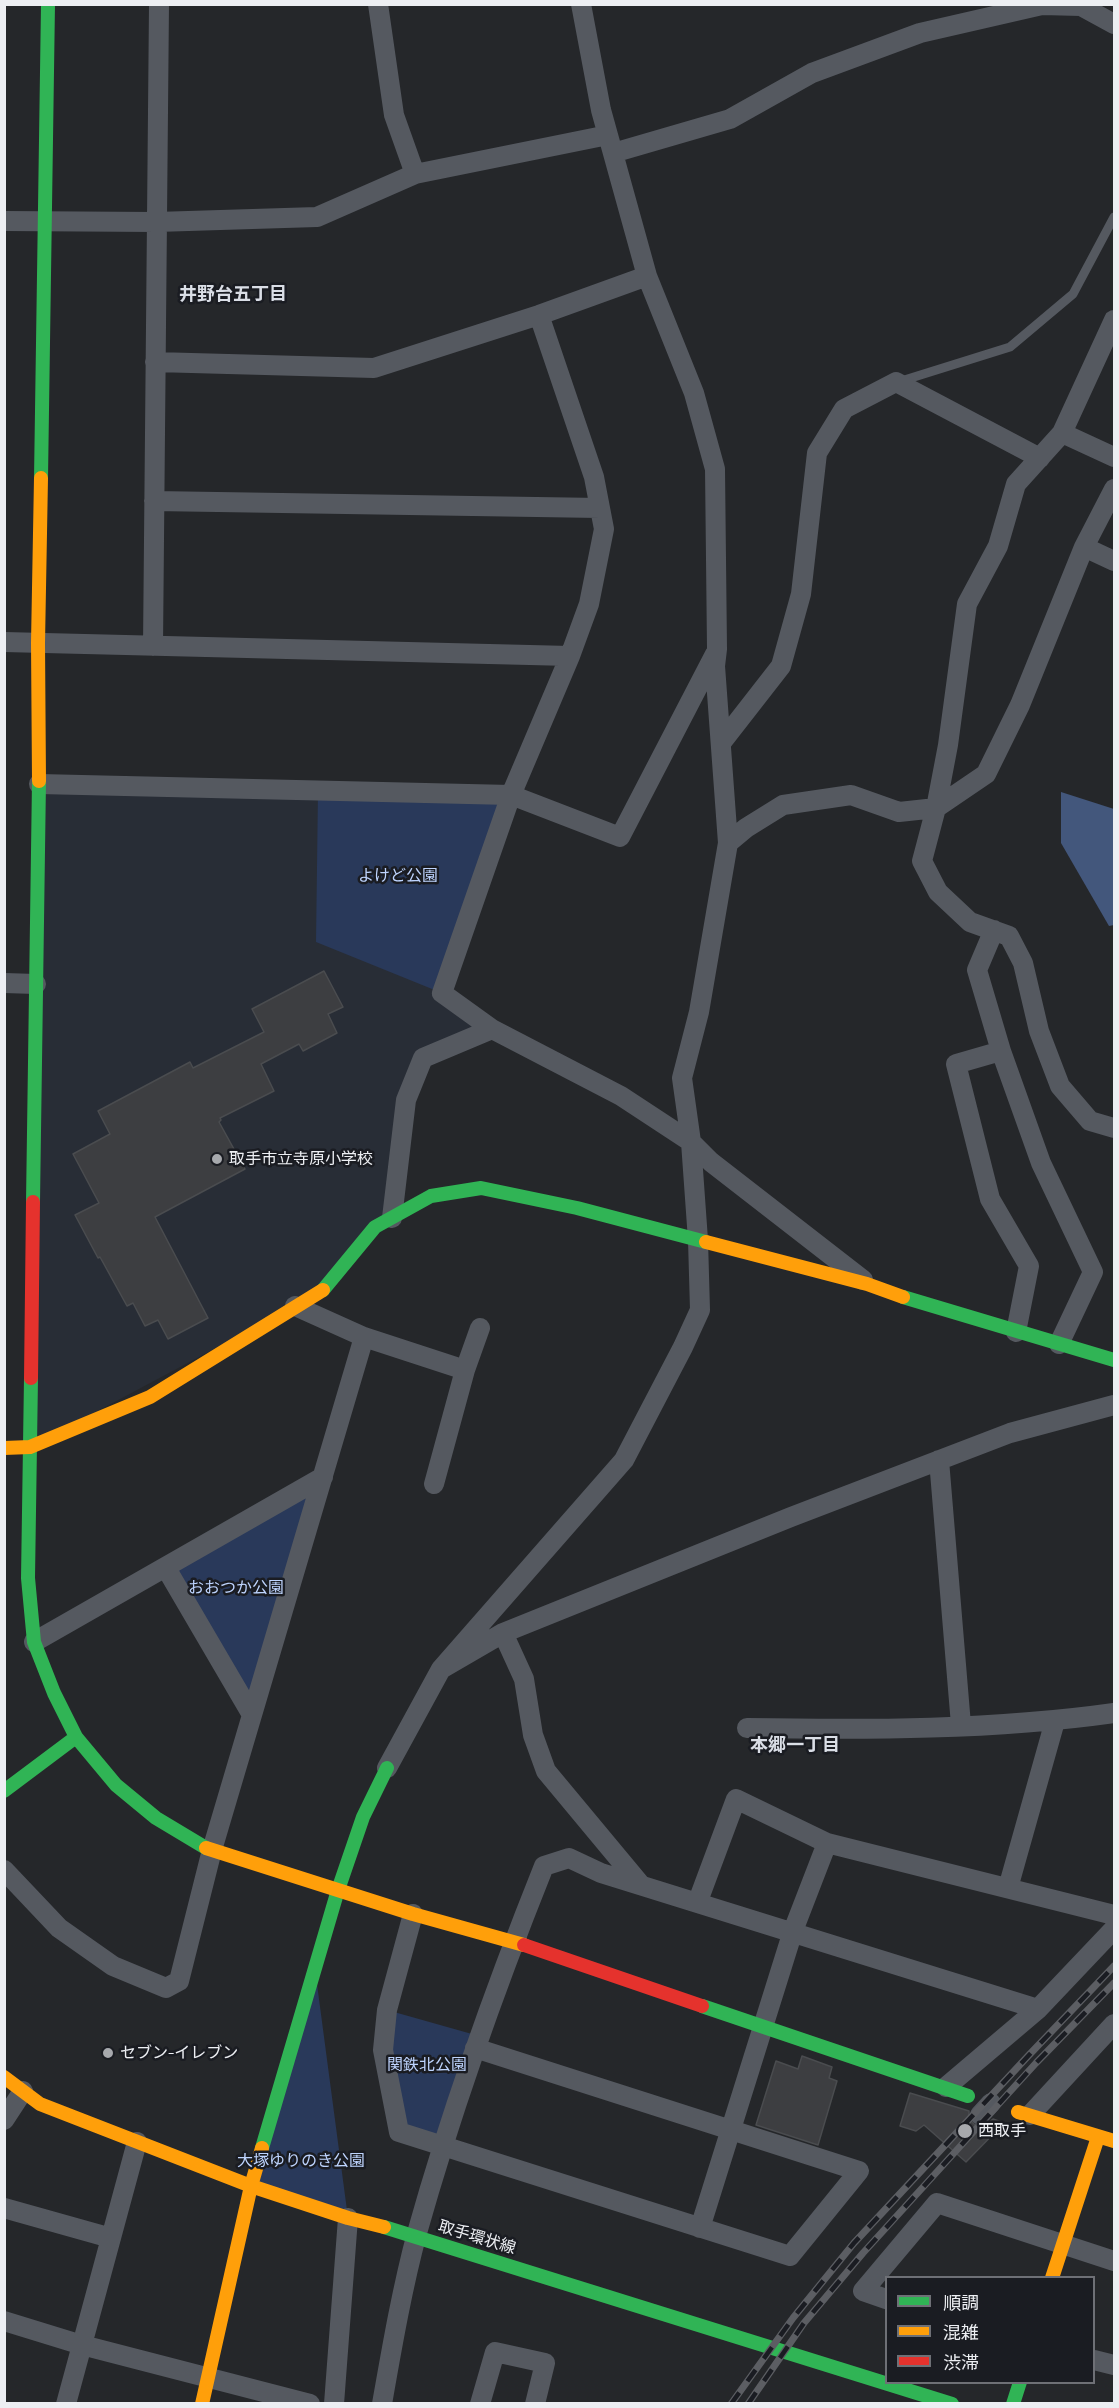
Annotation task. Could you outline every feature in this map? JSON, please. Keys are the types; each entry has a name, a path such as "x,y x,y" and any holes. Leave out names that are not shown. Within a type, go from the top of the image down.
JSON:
{"street":[{"path":"48,4 38,643 39,784 28,1578 33,1642 54,1693 76,1737 116,1785 156,1818 200,1846 413,1914 514,1942 968,2096"},
{"path":"153,646 159,4"},
{"path":"378,4 394,115 416,174"},
{"path":"203,2403 251,2186 338,1890 363,1817 441,1669 624,1460 700,1310 698,1240 682,1078 699,1012 728,843 715,666 717,649 714,568 715,469 694,393 646,276 601,110 581,4"},
{"path":"4,221 156,222 317,216 416,174 610,144 730,119 812,73 920,33 1042,5 1081,6 1114,24"},
{"path":"155,362 374,368 539,315 646,276"},
{"path":"539,315 594,477 604,529 589,604 570,656 511,795 442,993 492,1029 621,1096 690,1142 711,1162 867,1284"},
{"path":"1114,320 1062,434 1016,484 998,546 968,604 948,745 936,808 922,861 938,892 970,922 1009,936 1023,963 1039,1031 1060,1086 1090,1121 1114,1128"},
{"path":"721,743 781,666 801,594 817,453 844,409 896,382 1040,458"},
{"path":"1062,434 1114,457"},
{"path":"728,843 746,828 783,805 851,795 899,812 936,808 986,774 1020,705 1084,547 1114,489"},
{"path":"154,501 600,508"},
{"path":"1084,547 1114,561"},
{"path":"4,642 570,656"},
{"path":"39,784 511,795 620,837 717,649"},
{"path":"994,930 977,970 1001,1051 1041,1163 1093,1272 1059,1344"},
{"path":"4,983 36,984"},
{"path":"392,1218 406,1100 423,1058 492,1029"},
{"path":"1001,1051 956,1064 990,1200 1029,1266 1016,1332"},
{"path":"4,1448 30,1447 150,1397 321,1292 375,1227 431,1197 481,1188 577,1208 867,1284 926,1305 1114,1360"},
{"path":"295,1306 364,1337 465,1370"},
{"path":"434,1484 465,1370 480,1328"},
{"path":"4,1870 59,1928 113,1966 166,1988 179,1981 212,1850 364,1337"},
{"path":"441,1669 503,1633 791,1517 1010,1433 1114,1405"},
{"path":"939,1460 960,1725"},
{"path":"33,1642 323,1477"},
{"path":"166,1568 252,1715"},
{"path":"503,1633 524,1679 533,1735 546,1771 640,1884"},
{"path":"747,1728 849,1730 1055,1721 1114,1713"},
{"path":"1008,1888 1055,1721"},
{"path":"4,1791 76,1737"},
{"path":"698,1901 736,1799 827,1843 1114,1915"},
{"path":"700,2228 793,1931 827,1843"},
{"path":"382,2403 417,2236 443,2146 475,2048 544,1866 569,1858 602,1873 698,1901 1038,2009"},
{"path":"413,1914 387,2010 383,2050 399,2132 790,2256 859,2171 475,2048"},
{"path":"946,2087 1038,2009 1114,1929"},
{"path":"1114,2026 1024,2114 1114,2141"},
{"name":"取手環状線","path":"4,2077 40,2104 251,2186 348,2218 417,2236 885,2382"},
{"path":"4,2120 23,2091"},
{"path":"1052,2276 1098,2137"},
{"path":"66,2403 137,2142"},
{"path":"885,2299 863,2291 937,2203 1114,2261"},
{"path":"4,2208 111,2238"},
{"path":"334,2403 348,2218"},
{"path":"4,2321 82,2345 310,2403"},
{"path":"480,2403 495,2352 545,2363 535,2403"},
{"path":"1095,2360 1114,2365"},
{"name":"取手環状線","path":"891,2384 952,2403"},
{"path":"1012,2403 1019,2384"}],"lane":[{"path":"896,382 1010,347 1072,294 1114,217"}],"shaded area":[{"name":"取手市立寺原小学校","path":"39,784 318,791 442,993 492,1029 423,1059 392,1218 321,1292 30,1447"},
{"path":"1061,792 1114,809 1114,925 1109,926 1061,843"}],"green space":[{"name":"よけど公園","path":"318,791 511,795 442,993 316,942"},
{"name":"おおつか公園","path":"323,1477 252,1715 166,1568"},
{"name":"大塚ゆりのき公園","path":"315,1969 348,2218 251,2186"},
{"name":"関鉄北公園","path":"387,2010 479,2036 443,2147 399,2132"}],"building":[{"path":"324,971 343,1007 328,1014 337,1033 303,1051 299,1044 261,1064 274,1091 220,1118 219,1122 245,1169 155,1217 208,1318 168,1339 158,1320 145,1326 133,1303 127,1306 75,1215 99,1203 73,1154 110,1134 98,1111 190,1062 193,1068 264,1032 252,1009"},
{"path":"802,2056 832,2067 829,2078 837,2081 818,2145 756,2125 776,2061 798,2069"},
{"path":"910,2093 969,2111 969,2119 977,2127 984,2126 993,2119 1004,2123 966,2162 924,2125 916,2131 900,2126"}],"railway":[{"path":"731,2404 793,2318 854,2243 1114,1966"},
{"path":"748,2404 804,2323 863,2253 1036,2063 1114,1983"}],"traffic: fast":[{"path":"41,478 48,4"},
{"path":"33,1202 39,781"},
{"path":"323,1290 375,1227 431,1196 481,1188 577,1208 706,1242"},
{"path":"903,1297 1114,1360"},
{"path":"31,1378 28,1578 34,1642 54,1693 76,1737 116,1785 156,1818 206,1848"},
{"path":"4,1791 76,1737"},
{"path":"262,2148 338,1890 363,1817 387,1768"},
{"path":"702,2006 968,2096"},
{"path":"384,2227 885,2383"},
{"path":"888,2384 952,2404"},
{"path":"1013,2404 1019,2384"}],"traffic: slow":[{"path":"39,781 38,643 41,478"},
{"path":"706,1242 867,1284 903,1297"},
{"path":"4,1448 30,1447 150,1397 323,1290"},
{"path":"206,1848 413,1914 524,1945"},
{"path":"4,2077 40,2104 251,2186 348,2218 384,2227"},
{"path":"1018,2112 1114,2141"},
{"path":"1053,2276 1098,2137"},
{"path":"202,2404 251,2186 262,2148"}],"traffic: jam":[{"path":"31,1378 33,1202"},
{"path":"524,1945 702,2006"}],"place":[{"name":"取手市立寺原小学校","path":"217,1159"},
{"name":"セブン-イレブン","path":"108,2053"},
{"name":"西取手","path":"965,2131"}],"district":[{"name":"井野台五丁目","path":"233,294"},
{"name":"本郷一丁目","path":"795,1745"}]}
